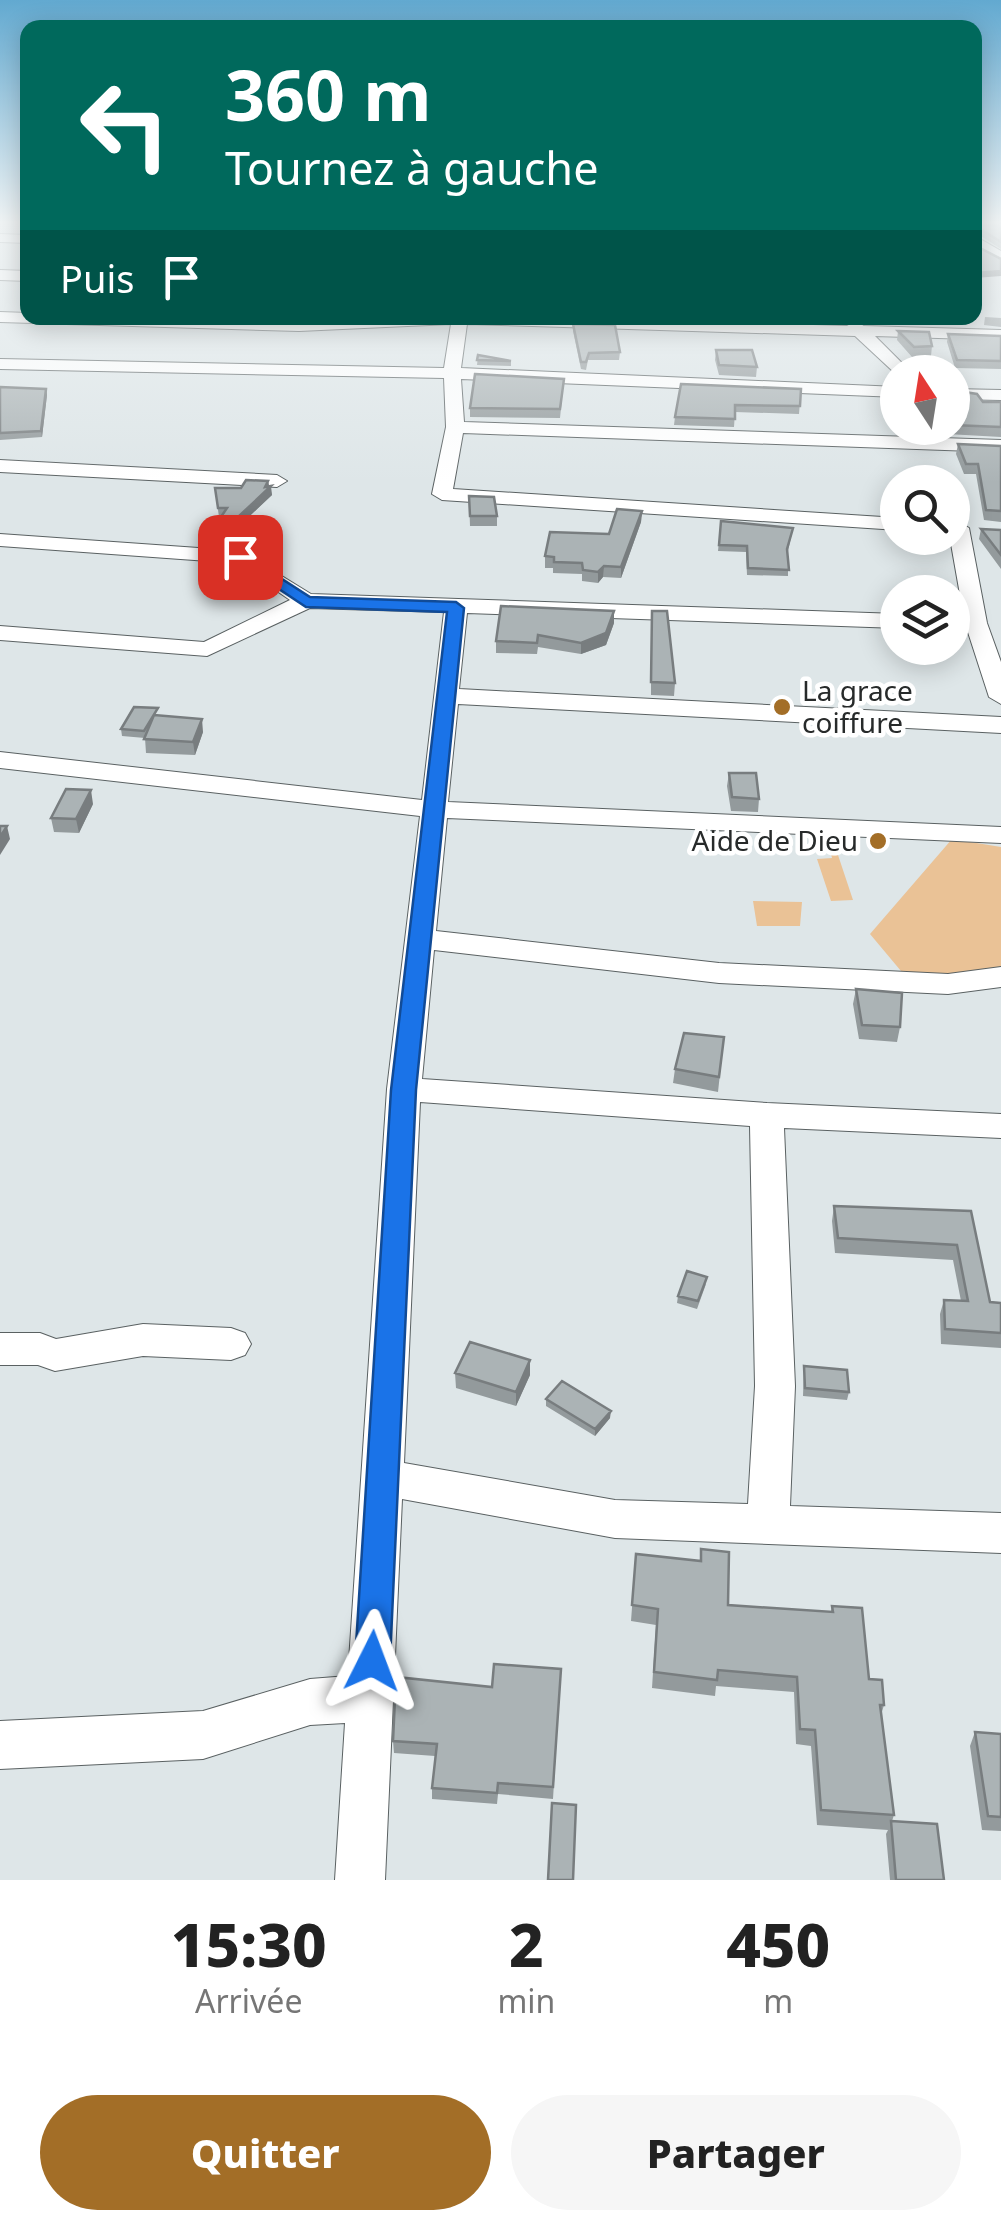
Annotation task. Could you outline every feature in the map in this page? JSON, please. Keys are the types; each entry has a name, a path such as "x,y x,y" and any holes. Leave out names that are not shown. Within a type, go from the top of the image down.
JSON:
{"street":[{"path":"266,325 319,325"},
{"path":"459,325 452,373 455,427 442,494 880,523"},
{"path":"676,325 1001,336"},
{"path":"854,325 885,355"},
{"path":"0,364 452,373 880,391"},
{"path":"970,394 1001,395"},
{"path":"455,427 880,434"},
{"path":"970,441 1001,446"},
{"path":"0,466 276,481"},
{"path":"970,529 987,530"},
{"path":"0,540 240,557 306,602"},
{"path":"0,633 206,649 306,602 880,620"},
{"path":"360,1880 404,1090 456,608"},
{"path":"970,623 1001,624"},
{"path":"970,635 1001,697"},
{"path":"446,696 1001,725"},
{"path":"0,760 434,809 1001,835"},
{"path":"420,939 737,974 948,984 1001,977"},
{"path":"404,1090 767,1115 1001,1126"},
{"path":"767,1115 775,1386 768,1524"},
{"path":"0,1349 40,1349 54,1354 144,1340 231,1344"},
{"path":"383,1476 444,1491 615,1519 1001,1533"},
{"path":"0,1745 202,1736 310,1702 370,1698"}],"shaded area":[{"path":"952,839 1001,847 1001,966 976,979 906,977 870,934"},
{"path":"829,846 835,846 853,900 831,901 817,859 832,858"},
{"path":"753,901 802,902 800,926 757,926"}],"building":[{"path":"573,325 615,325 620,352 589,353 586,362 581,362"},
{"path":"898,331 929,332 932,346 914,347"},
{"path":"948,334 1001,336 1001,361 970,360 970,355 955,355"},
{"path":"716,350 752,350 757,367 719,365"},
{"path":"478,355 511,361 477,360"},
{"path":"475,374 564,379 560,409 470,408"},
{"path":"681,384 801,389 800,406 735,405 735,419 675,417"},
{"path":"0,387 46,389 41,431 0,433"},
{"path":"970,393 977,394 983,402 1001,402 1001,427 970,426"},
{"path":"958,445 1001,446 1001,511 986,510 978,464 966,464"},
{"path":"246,480 268,481 265,487 271,486 221,533 214,527 227,508 218,508 215,488 241,488"},
{"path":"469,496 494,497 497,516 470,516"},
{"path":"617,509 642,511 621,567 604,566 598,572 583,570 582,563 554,562 554,557 545,556 550,532 609,534"},
{"path":"721,521 793,528 787,549 789,570 748,568 747,546 719,545"},
{"path":"981,529 1001,530 1001,555"},
{"path":"501,606 614,611 606,633 581,643 538,635 537,643 496,641"},
{"path":"652,611 667,611 675,683 651,682"},
{"path":"134,707 158,708 144,731 121,729"},
{"path":"154,715 202,719 193,742 144,739"},
{"path":"729,773 756,773 759,799 732,797"},
{"path":"66,789 91,790 76,819 51,818"},
{"path":"856,989 902,993 900,1027 862,1025"},
{"path":"684,1033 724,1037 719,1077 675,1069"},
{"path":"834,1206 971,1211 990,1302 1001,1303 1001,1333 945,1329 944,1300 968,1301 957,1245 838,1238"},
{"path":"687,1271 707,1277 698,1301 678,1296"},
{"path":"470,1342 530,1360 516,1392 455,1373"},
{"path":"804,1366 847,1370 849,1392 805,1388"},
{"path":"562,1381 611,1411 595,1429 546,1399"},
{"path":"701,1549 729,1552 728,1605 833,1612 832,1606 862,1608 869,1679 882,1680 884,1705 880,1705 894,1815 821,1810 815,1730 800,1729 797,1677 718,1670 717,1680 654,1672 658,1609 632,1605 636,1554 701,1561"},
{"path":"494,1664 561,1669 553,1787 498,1783 497,1793 432,1788 437,1744 393,1741 396,1677 492,1687"},
{"path":"975,1732 1001,1734 1001,1817 988,1816"},
{"path":"552,1803 576,1805 573,1880 548,1880"},
{"path":"891,1821 937,1824 944,1880 896,1880"}],"place":[{"name":"La grace coiffure","path":"782,707"},
{"name":"Aide de Dieu","path":"878,841"}],"route":[{"path":"240,557 306,602 456,608 404,1090 372,1661"}]}
